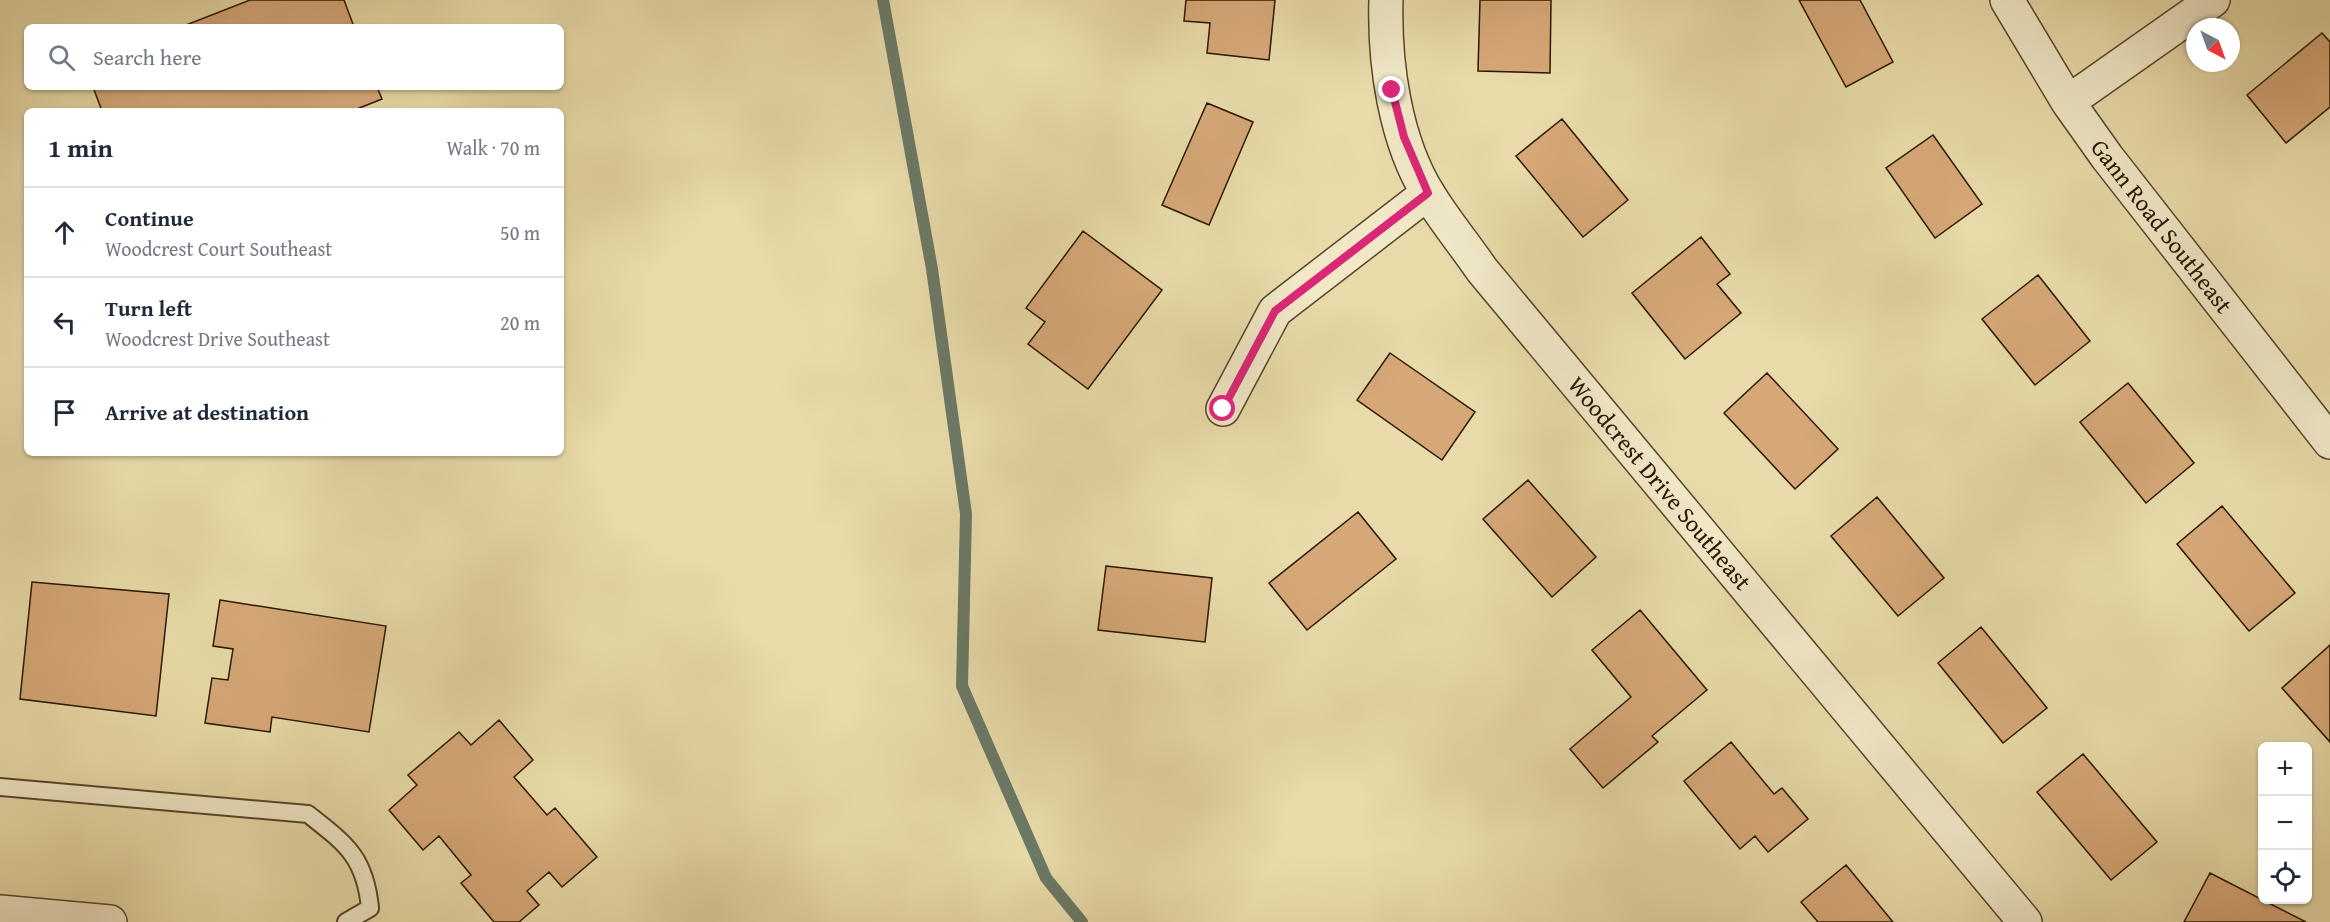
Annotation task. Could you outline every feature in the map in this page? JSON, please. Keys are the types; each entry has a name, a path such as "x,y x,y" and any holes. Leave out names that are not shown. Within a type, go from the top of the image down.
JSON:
{"street":[{"name":"Woodcrest Drive Southeast","path":"1386,0 1385,30 1392,90 1404,137 1428,193 1482,270 2025,922"},
{"name":"Gann Road Southeast","path":"2007,0 2068,102 2107,157 2330,442"},
{"path":"2068,102 2213,0"},
{"path":"1223,409 1275,311 1428,193"},
{"path":"0,912 110,922"}],"lane":[{"path":"0,787 308,814 347,845 367,882 370,908 346,922"}],"building":[{"path":"250,0 344,0 353,24 189,24"},
{"path":"1186,0 1275,0 1269,60 1207,53 1210,23 1184,21"},
{"path":"1480,0 1551,0 1550,73 1478,71"},
{"path":"1799,0 1860,0 1893,62 1846,87"},
{"path":"2322,33 2330,42 2330,107 2286,143 2247,95"},
{"path":"94,90 378,90 382,99 360,108 101,108"},
{"path":"1207,103 1253,122 1209,225 1162,205"},
{"path":"1562,119 1628,200 1583,237 1516,156"},
{"path":"1933,135 1982,204 1935,238 1886,168"},
{"path":"1083,231 1162,290 1088,389 1028,344 1045,322 1026,308"},
{"path":"1701,237 1730,274 1717,284 1741,313 1685,359 1632,293"},
{"path":"2038,275 2090,341 2035,385 1982,319"},
{"path":"1390,353 1475,412 1442,460 1357,400"},
{"path":"1767,373 1838,449 1795,489 1724,413"},
{"path":"2128,383 2194,463 2146,503 2080,422"},
{"path":"1528,480 1596,557 1552,597 1483,519"},
{"path":"1877,497 1944,578 1898,616 1831,536"},
{"path":"2222,506 2295,593 2249,631 2177,544"},
{"path":"1358,512 1396,559 1307,630 1269,583"},
{"path":"1106,566 1212,578 1205,642 1098,630"},
{"path":"32,582 169,594 156,716 20,699"},
{"path":"220,600 386,626 369,732 272,717 270,732 205,723 212,678 228,680 233,649 213,646"},
{"path":"1640,610 1707,690 1652,736 1658,742 1603,788 1570,749 1631,697 1592,650"},
{"path":"1981,627 2047,708 2003,743 1938,663"},
{"path":"2330,645 2330,742 2282,688"},
{"path":"499,720 533,760 514,777 547,815 555,808 597,857 562,887 549,872 527,891 539,905 519,922 494,922 461,883 471,875 439,836 423,850 389,810 417,785 408,775 459,732 471,745"},
{"path":"1731,742 1774,794 1782,788 1808,819 1768,852 1755,836 1740,849 1684,781"},
{"path":"2083,754 2157,842 2111,880 2037,792"},
{"path":"1846,865 1893,922 1818,922 1801,902"},
{"path":"2210,873 2258,898 2258,904 2271,904 2306,922 2184,922"}],"waterway":[{"path":"883,0 932,269 966,514 962,686 1046,878 1082,922"}],"route":[{"path":"1223,409 1275,311 1428,193 1404,137 1392,90"}]}
